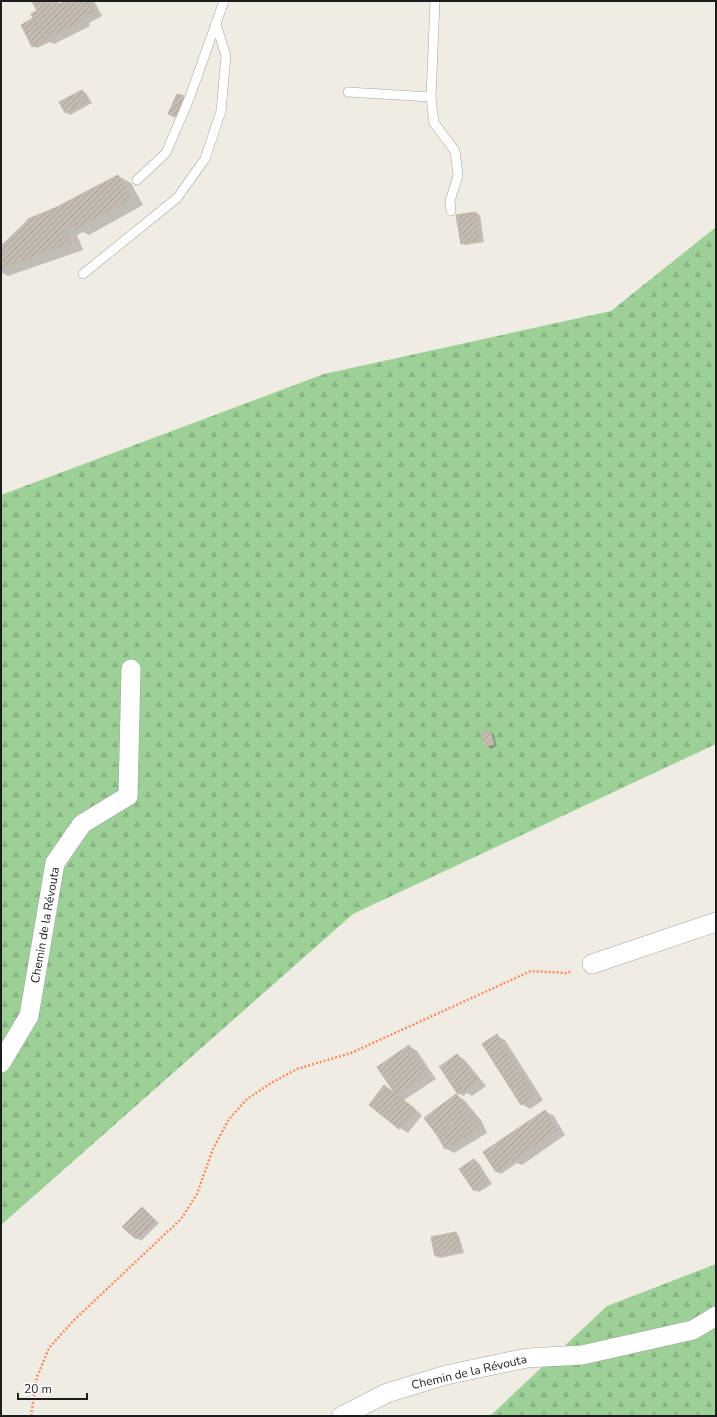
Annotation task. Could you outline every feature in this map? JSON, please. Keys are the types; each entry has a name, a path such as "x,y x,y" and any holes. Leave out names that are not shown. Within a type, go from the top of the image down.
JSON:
{"street":[{"name":"Chemin de la Révouta","path":"1,1063 29,1016 55,863 82,824 128,796 131,669"},
{"path":"592,964 716,922"},
{"name":"Chemin de la Révouta","path":"342,1416 387,1392 446,1374 527,1358 582,1355 693,1330 716,1316"}],"lane":[{"path":"137,180 166,153 189,100 224,1"},
{"path":"435,1 431,97 434,123 456,151 458,176 450,201 451,211"},
{"path":"83,274 177,198 205,159 221,111 226,56 216,24"},
{"path":"348,92 431,97"}],"path":[{"path":"31,1416 37,1377 49,1348 73,1321 181,1219 196,1194 216,1143 229,1119 247,1099 271,1083 298,1069 352,1053 531,971 566,973 592,964"}],"green space":[{"path":"716,227 716,744 353,914 1,1225 1,495 324,374 611,311"},
{"path":"716,1264 716,1416 490,1416 607,1306"}],"building":[{"path":"32,1 55,1 37,11"},
{"path":"55,1 58,5 66,1 89,1 94,11 81,18 82,21 45,40 31,14"},
{"path":"33,18 45,40 32,47 21,25"},
{"path":"82,90 88,101 65,113 59,102"},
{"path":"177,94 184,96 175,117 168,114"},
{"path":"118,175 131,198 76,229 73,224 65,227 71,243 1,268 1,246 28,219 57,207"},
{"path":"476,212 480,240 461,244 456,215"},
{"path":"490,731 494,744 486,747 481,733"},
{"path":"497,1034 535,1095 521,1105 482,1044"},
{"path":"409,1045 428,1074 396,1095 377,1067"},
{"path":"457,1054 478,1080 462,1092 442,1065"},
{"path":"442,1065 462,1089 462,1092 459,1094 439,1066"},
{"path":"384,1085 415,1109 399,1129 369,1105"},
{"path":"456,1094 472,1114 437,1135 424,1118"},
{"path":"545,1110 557,1130 513,1161 495,1144"},
{"path":"473,1114 479,1128 445,1149 437,1135"},
{"path":"495,1144 513,1161 496,1172 483,1152"},
{"path":"474,1159 488,1182 474,1191 459,1169"},
{"path":"142,1207 155,1220 136,1239 122,1227"},
{"path":"456,1232 460,1251 435,1256 431,1237"}]}
